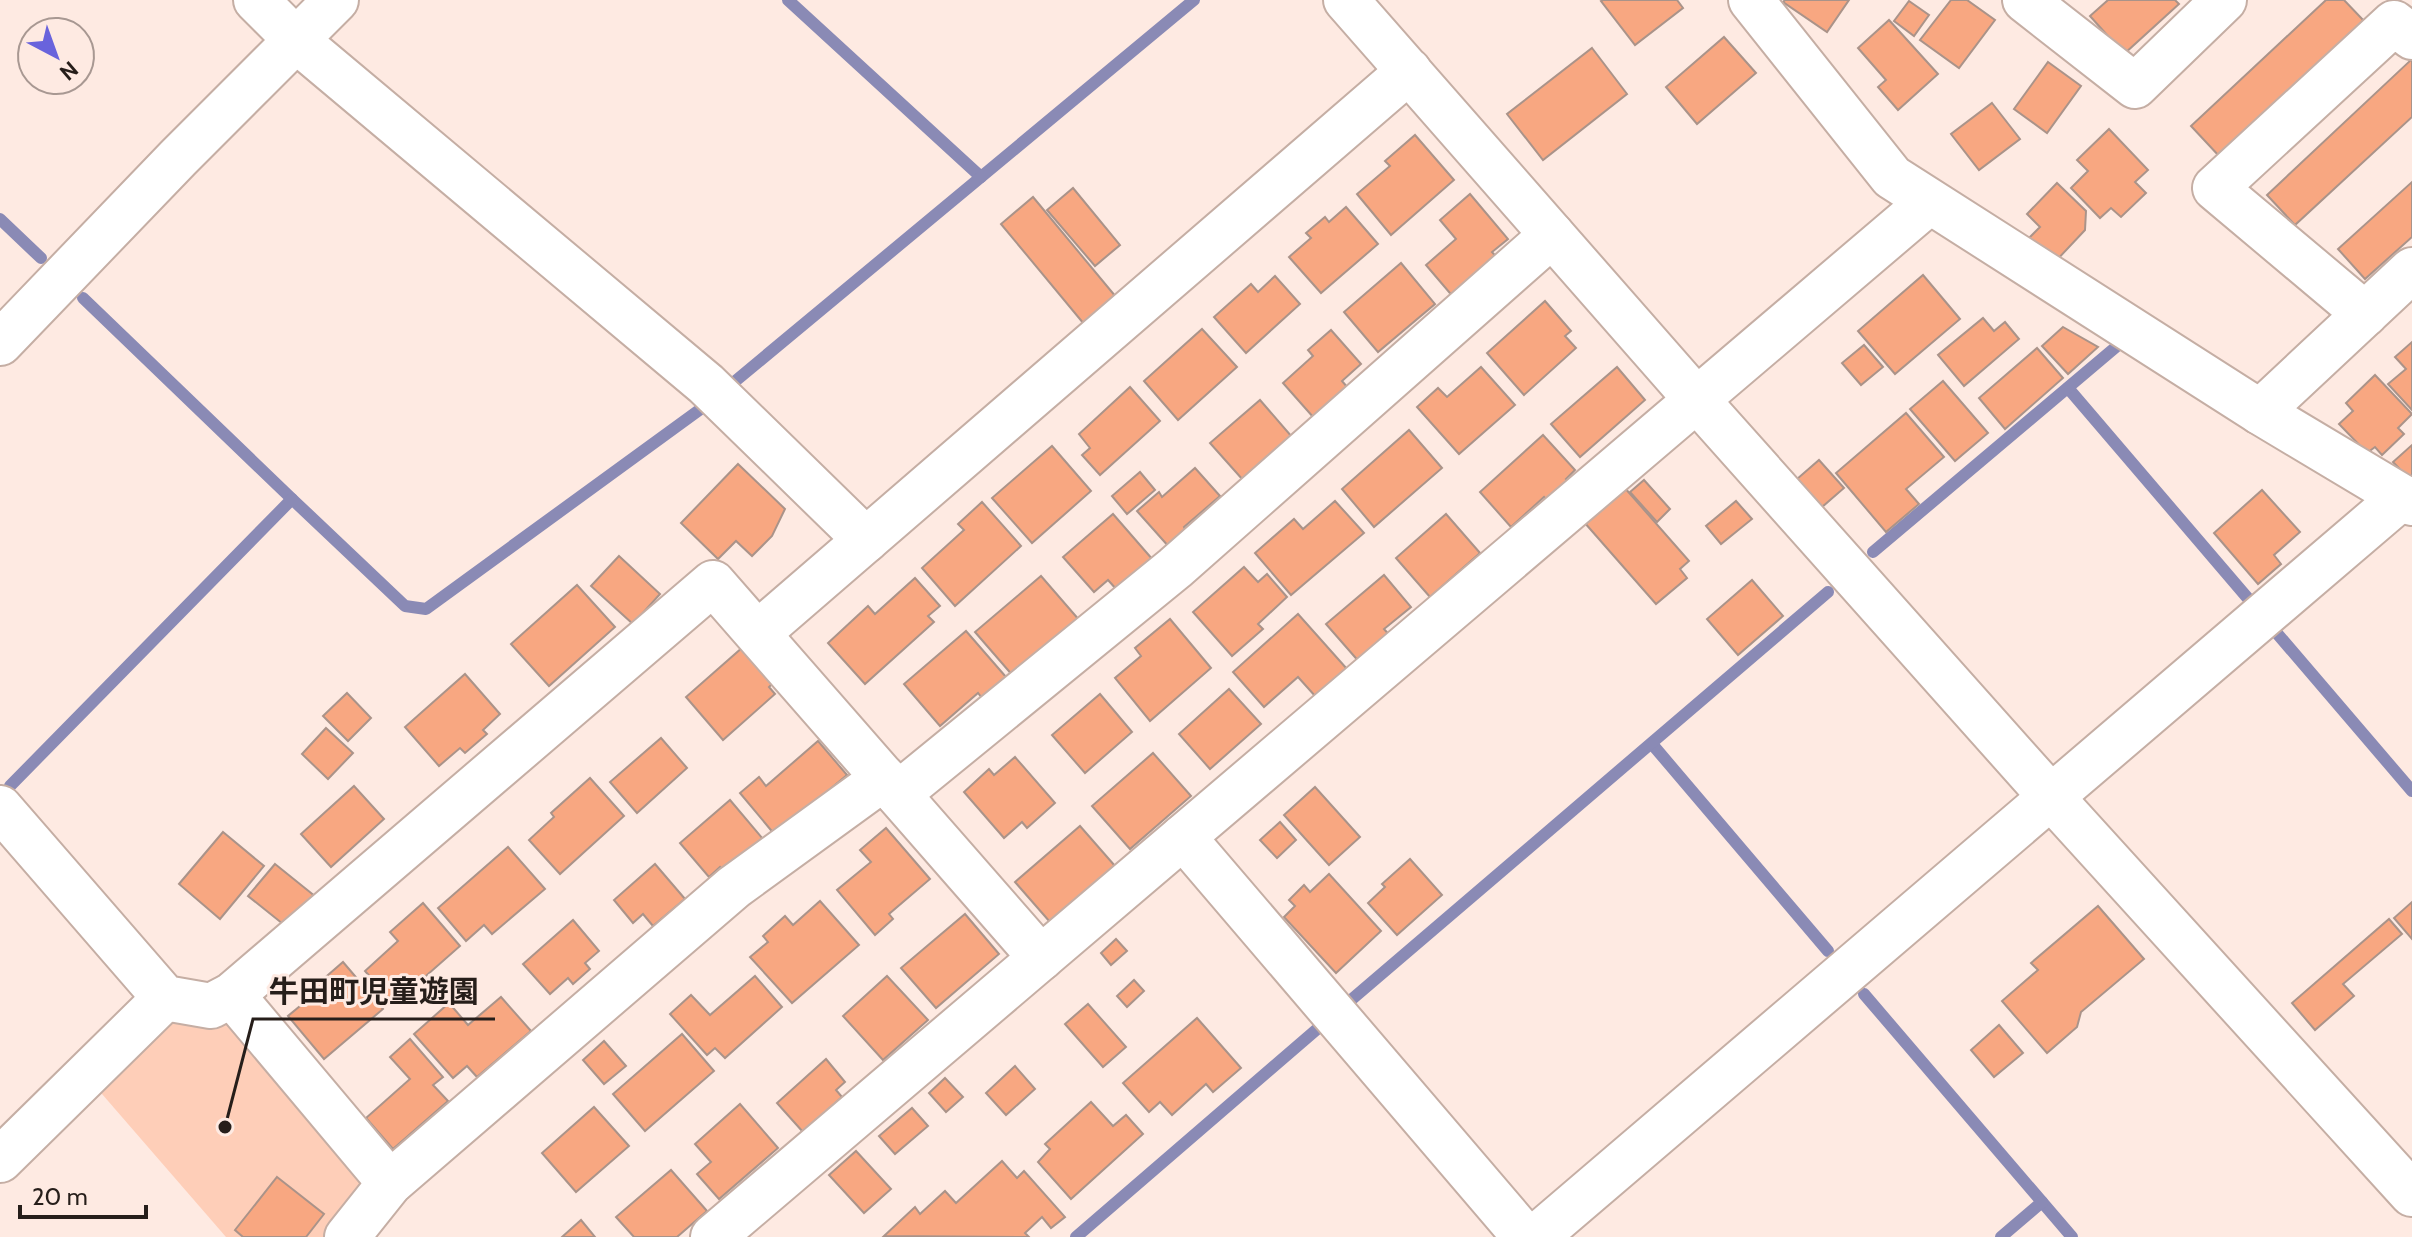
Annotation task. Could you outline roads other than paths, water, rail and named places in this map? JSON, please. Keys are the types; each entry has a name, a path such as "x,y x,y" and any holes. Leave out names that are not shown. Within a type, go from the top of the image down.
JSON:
{"street":[{"path":"256,0 296,40 706,384 866,540"},
{"path":"0,343 336,0"},
{"path":"1346,0 2051,797 2412,1194"},
{"path":"1536,1237 2051,797 2407,500 2260,412 1892,177 1751,0"},
{"path":"2025,0 2135,86 2224,0"},
{"path":"2365,314 2215,188 2394,23 2412,37"},
{"path":"758,633 1409,71"},
{"path":"713,1237 1929,202"},
{"path":"347,1237 390,1183 734,887 891,786 1175,568 1552,235"},
{"path":"2260,412 2412,270"},
{"path":"0,808 165,998 211,1006 232,995 713,583 1041,958"},
{"path":"1183,837 1525,1237"},
{"path":"232,995 390,1183"},
{"path":"0,1160 165,998"}],"waterway":[{"path":"788,0 981,177"},
{"path":"733,383 1194,0"},
{"path":"0,219 41,258"},
{"path":"83,298 292,499"},
{"path":"1873,552 2123,341 2119,338"},
{"path":"2068,388 2251,602"},
{"path":"10,786 292,499 405,606 426,609 702,408"},
{"path":"1351,1000 1828,592"},
{"path":"2275,631 2412,791"},
{"path":"1652,744 1828,951"},
{"path":"1864,994 2072,1237"},
{"path":"1076,1237 1316,1030"},
{"path":"2001,1237 2042,1202"}],"place":[{"name":"牛田町児童遊園","path":"225,1127"}]}
